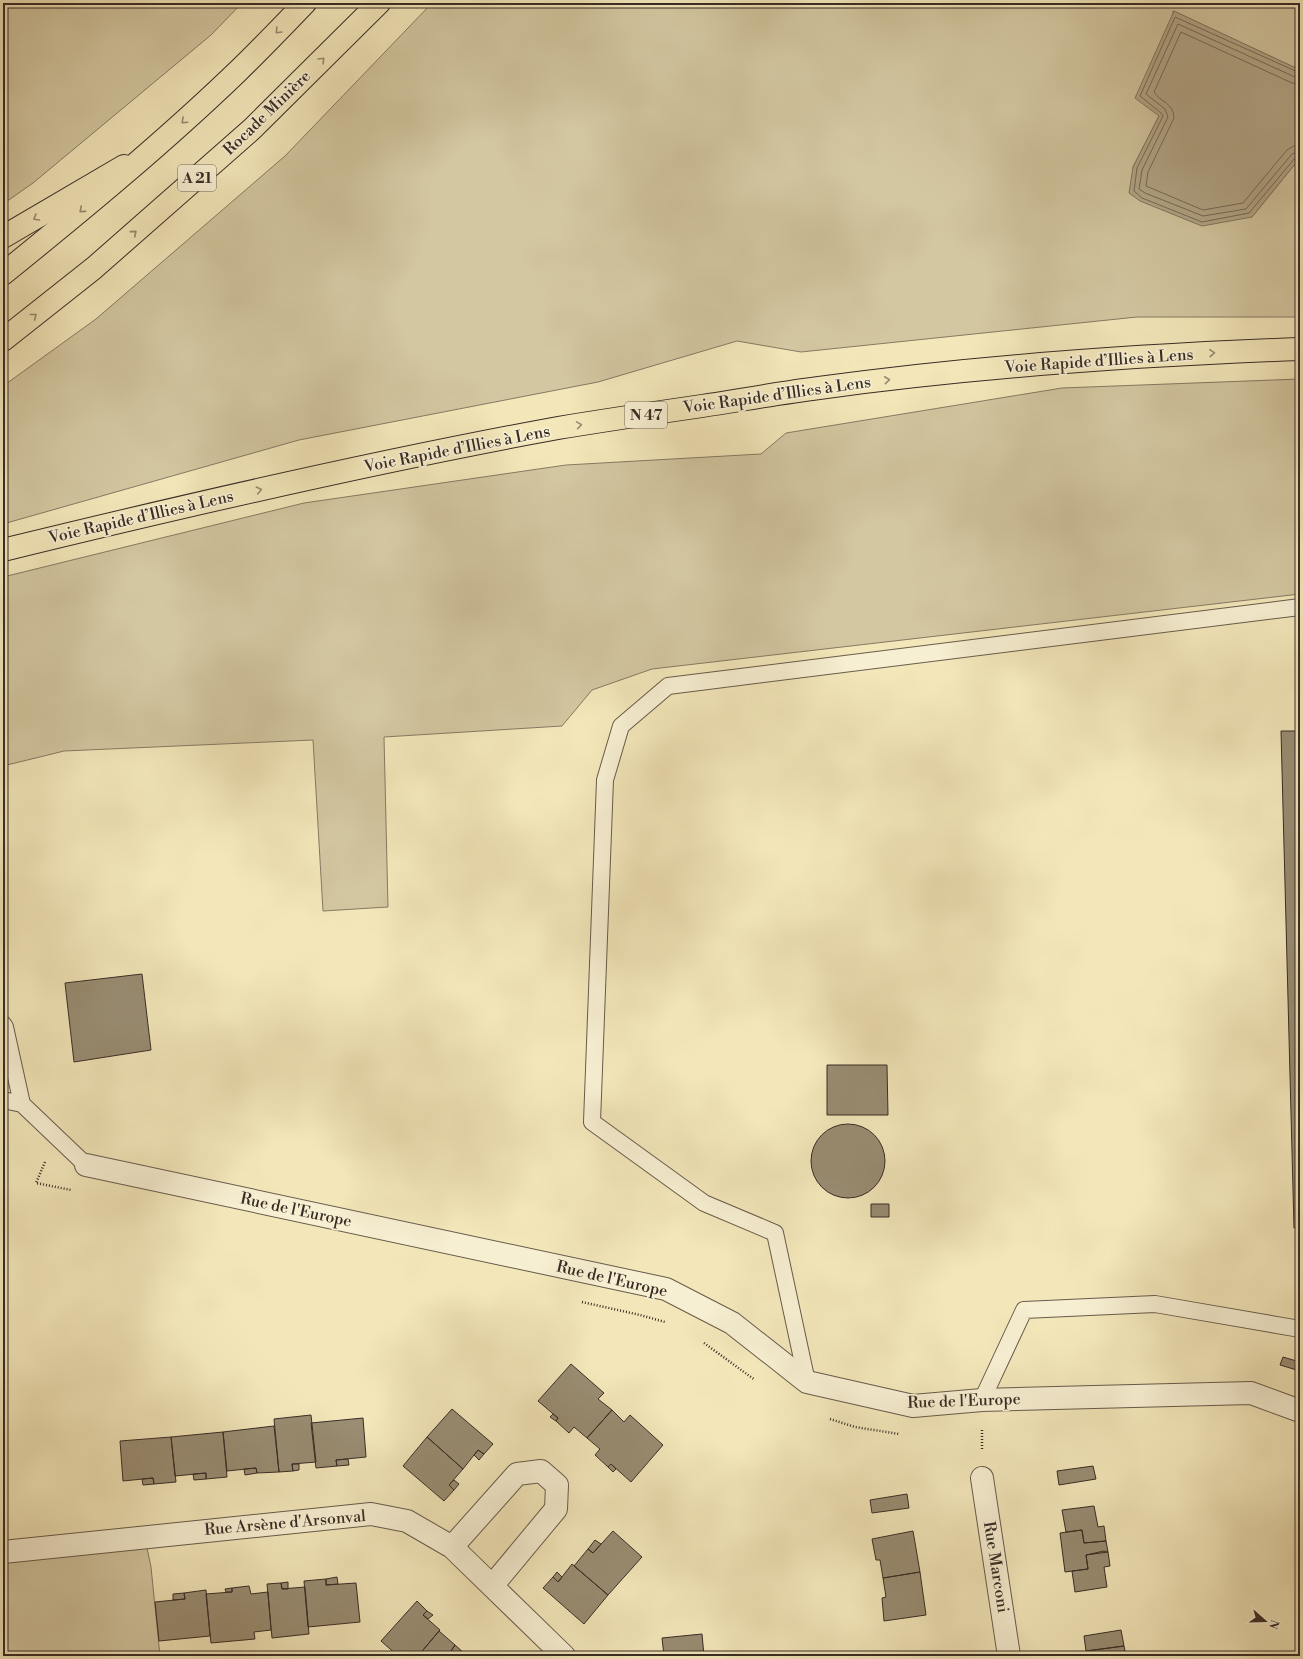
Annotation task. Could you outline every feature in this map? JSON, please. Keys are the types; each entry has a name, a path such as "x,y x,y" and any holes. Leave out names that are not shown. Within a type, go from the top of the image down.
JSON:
{"highway":[{"path":"3,274 70,220 154,148 235,74 305,3"},
{"name":"Rocade Minière","path":"3,340 94,268 252,129 379,3"},
{"path":"3,237 154,148"},
{"name":"Voie Rapide d’Illies à Lens","path":"3,550 186,506 434,452 559,428 811,389 951,373 1069,363 1196,353 1300,350"}],"street":[{"name":"Rue de l'Europe","path":"86,1165 666,1289 732,1323 808,1382 913,1406 982,1400 1251,1393 1300,1411"},
{"path":"452,1547 517,1474 541,1471 557,1485 556,1509 492,1586"},
{"name":"Rue Marconi","path":"982,1478 1009,1656"},
{"name":"Rue Arsène d'Arsonval","path":"3,1552 371,1514 407,1521 452,1547 564,1656"}],"lane":[{"path":"808,1382 775,1233 704,1203 592,1122 605,780 621,726 668,686 1300,607"},
{"path":"3,1024 5,1027 22,1104 3,1100"},
{"name":"Rue de l'Europe","path":"22,1104 86,1165"},
{"path":"982,1400 1024,1310 1155,1304 1300,1329"}],"path":[{"path":"56,1136 36,1183 74,1191"},
{"path":"578,1302 640,1315 666,1323"},
{"path":"699,1339 757,1382"},
{"path":"827,1417 855,1427 904,1434"},
{"path":"974,1431 990,1430"}],"shaded area":[{"path":"3,3 242,3 211,35 33,183 3,204"},
{"path":"432,3 1300,3 1300,70 1173,11 1159,116 1133,167 1252,217 1300,158 1300,317 1137,317 801,352 737,341 598,382 299,440 3,524 3,386 96,319 285,156"},
{"path":"1300,379 1300,594 652,669 592,690 562,726 384,737 388,907 323,911 313,740 64,751 3,766 3,577 304,503 566,465 761,454 786,433 1062,388"},
{"path":"147,1548 151,1567 160,1656 3,1656 3,1563"}],"water":[{"path":"1174,11 1300,70 1300,158 1252,217 1202,226 1140,201 1129,193 1133,167 1159,116 1135,98"}],"building":[{"path":"1281,731 1300,731 1300,1228 1294,1228"},
{"path":"142,974 151,1050 74,1062 65,983"},
{"path":"827,1065 887,1065 888,1115 827,1115"},
{"path":"841,1124 855,1124 869,1130 879,1140 885,1154 883,1175 879,1182 869,1192 855,1198 841,1198 827,1192 817,1182 811,1168 811,1154 817,1140 827,1130"},
{"path":"871,1204 889,1204 889,1217 871,1217"},
{"path":"1283,1357 1300,1362 1300,1371 1280,1365"},
{"path":"571,1364 604,1393 598,1399 612,1410 587,1438 574,1427 569,1433 556,1421 558,1418 538,1401"},
{"path":"452,1409 493,1444 484,1454 478,1450 463,1469 427,1437"},
{"path":"612,1410 624,1422 630,1415 663,1445 631,1482 611,1464 608,1467 595,1455 600,1449 587,1438"},
{"path":"553,1414 558,1418 556,1421 550,1417"},
{"path":"311,1415 316,1462 292,1464 293,1471 279,1472 274,1419"},
{"path":"363,1418 366,1457 336,1460 337,1466 316,1468 311,1423"},
{"path":"274,1426 279,1472 257,1473 256,1468 227,1471 223,1432"},
{"path":"223,1432 227,1477 206,1479 206,1473 175,1476 171,1437"},
{"path":"171,1437 176,1482 154,1484 153,1478 123,1481 120,1441"},
{"path":"427,1437 463,1469 449,1485 454,1490 444,1501 403,1466"},
{"path":"478,1450 484,1454 479,1460 474,1455"},
{"path":"348,1459 349,1465 337,1466 336,1460"},
{"path":"292,1464 299,1464 299,1470 293,1471"},
{"path":"611,1464 616,1469 613,1472 608,1467"},
{"path":"1093,1466 1096,1479 1059,1485 1057,1471"},
{"path":"256,1468 257,1473 245,1475 244,1469"},
{"path":"206,1473 206,1479 194,1480 193,1474"},
{"path":"153,1478 154,1484 143,1485 142,1479"},
{"path":"454,1480 459,1484 454,1490 449,1485"},
{"path":"907,1494 909,1508 872,1513 870,1500"},
{"path":"1094,1506 1098,1527 1104,1526 1106,1541 1084,1543 1082,1530 1066,1532 1062,1510"},
{"path":"1082,1530 1084,1543 1106,1541 1108,1552 1086,1555 1088,1569 1065,1572 1060,1533"},
{"path":"613,1531 642,1557 608,1595 574,1566 588,1549 593,1553"},
{"path":"913,1531 920,1572 883,1578 880,1560 876,1560 872,1539"},
{"path":"595,1540 601,1544 593,1553 588,1549"},
{"path":"1104,1551 1108,1552 1110,1566 1104,1567 1107,1587 1075,1592 1072,1571 1088,1569 1086,1555"},
{"path":"572,1564 608,1595 584,1624 543,1588 553,1577 558,1582"},
{"path":"557,1572 562,1577 558,1582 553,1577"},
{"path":"920,1572 926,1615 884,1621 882,1598 886,1597 883,1578"},
{"path":"337,1577 338,1584 326,1585 326,1579"},
{"path":"326,1579 326,1585 356,1583 360,1622 308,1627 304,1581"},
{"path":"288,1582 288,1589 282,1589 281,1583"},
{"path":"281,1583 282,1589 305,1587 309,1634 272,1638 267,1584"},
{"path":"249,1586 251,1594 268,1592 271,1630 254,1632 255,1639 211,1643 206,1594 232,1592 232,1588"},
{"path":"232,1588 232,1592 226,1592 225,1589"},
{"path":"206,1590 210,1636 159,1641 155,1602 185,1599 184,1593"},
{"path":"184,1593 185,1599 173,1600 173,1594"},
{"path":"417,1601 427,1611 423,1615 440,1630 418,1656 398,1656 381,1641"},
{"path":"427,1611 433,1615 428,1619 423,1615"},
{"path":"1121,1630 1124,1646 1086,1651 1084,1636"},
{"path":"439,1631 455,1645 451,1651 457,1656 418,1656"},
{"path":"702,1634 704,1656 664,1656 662,1638"},
{"path":"455,1645 464,1653 462,1656 457,1656 451,1651"},
{"path":"1124,1646 1126,1656 1087,1656 1086,1651"}]}
